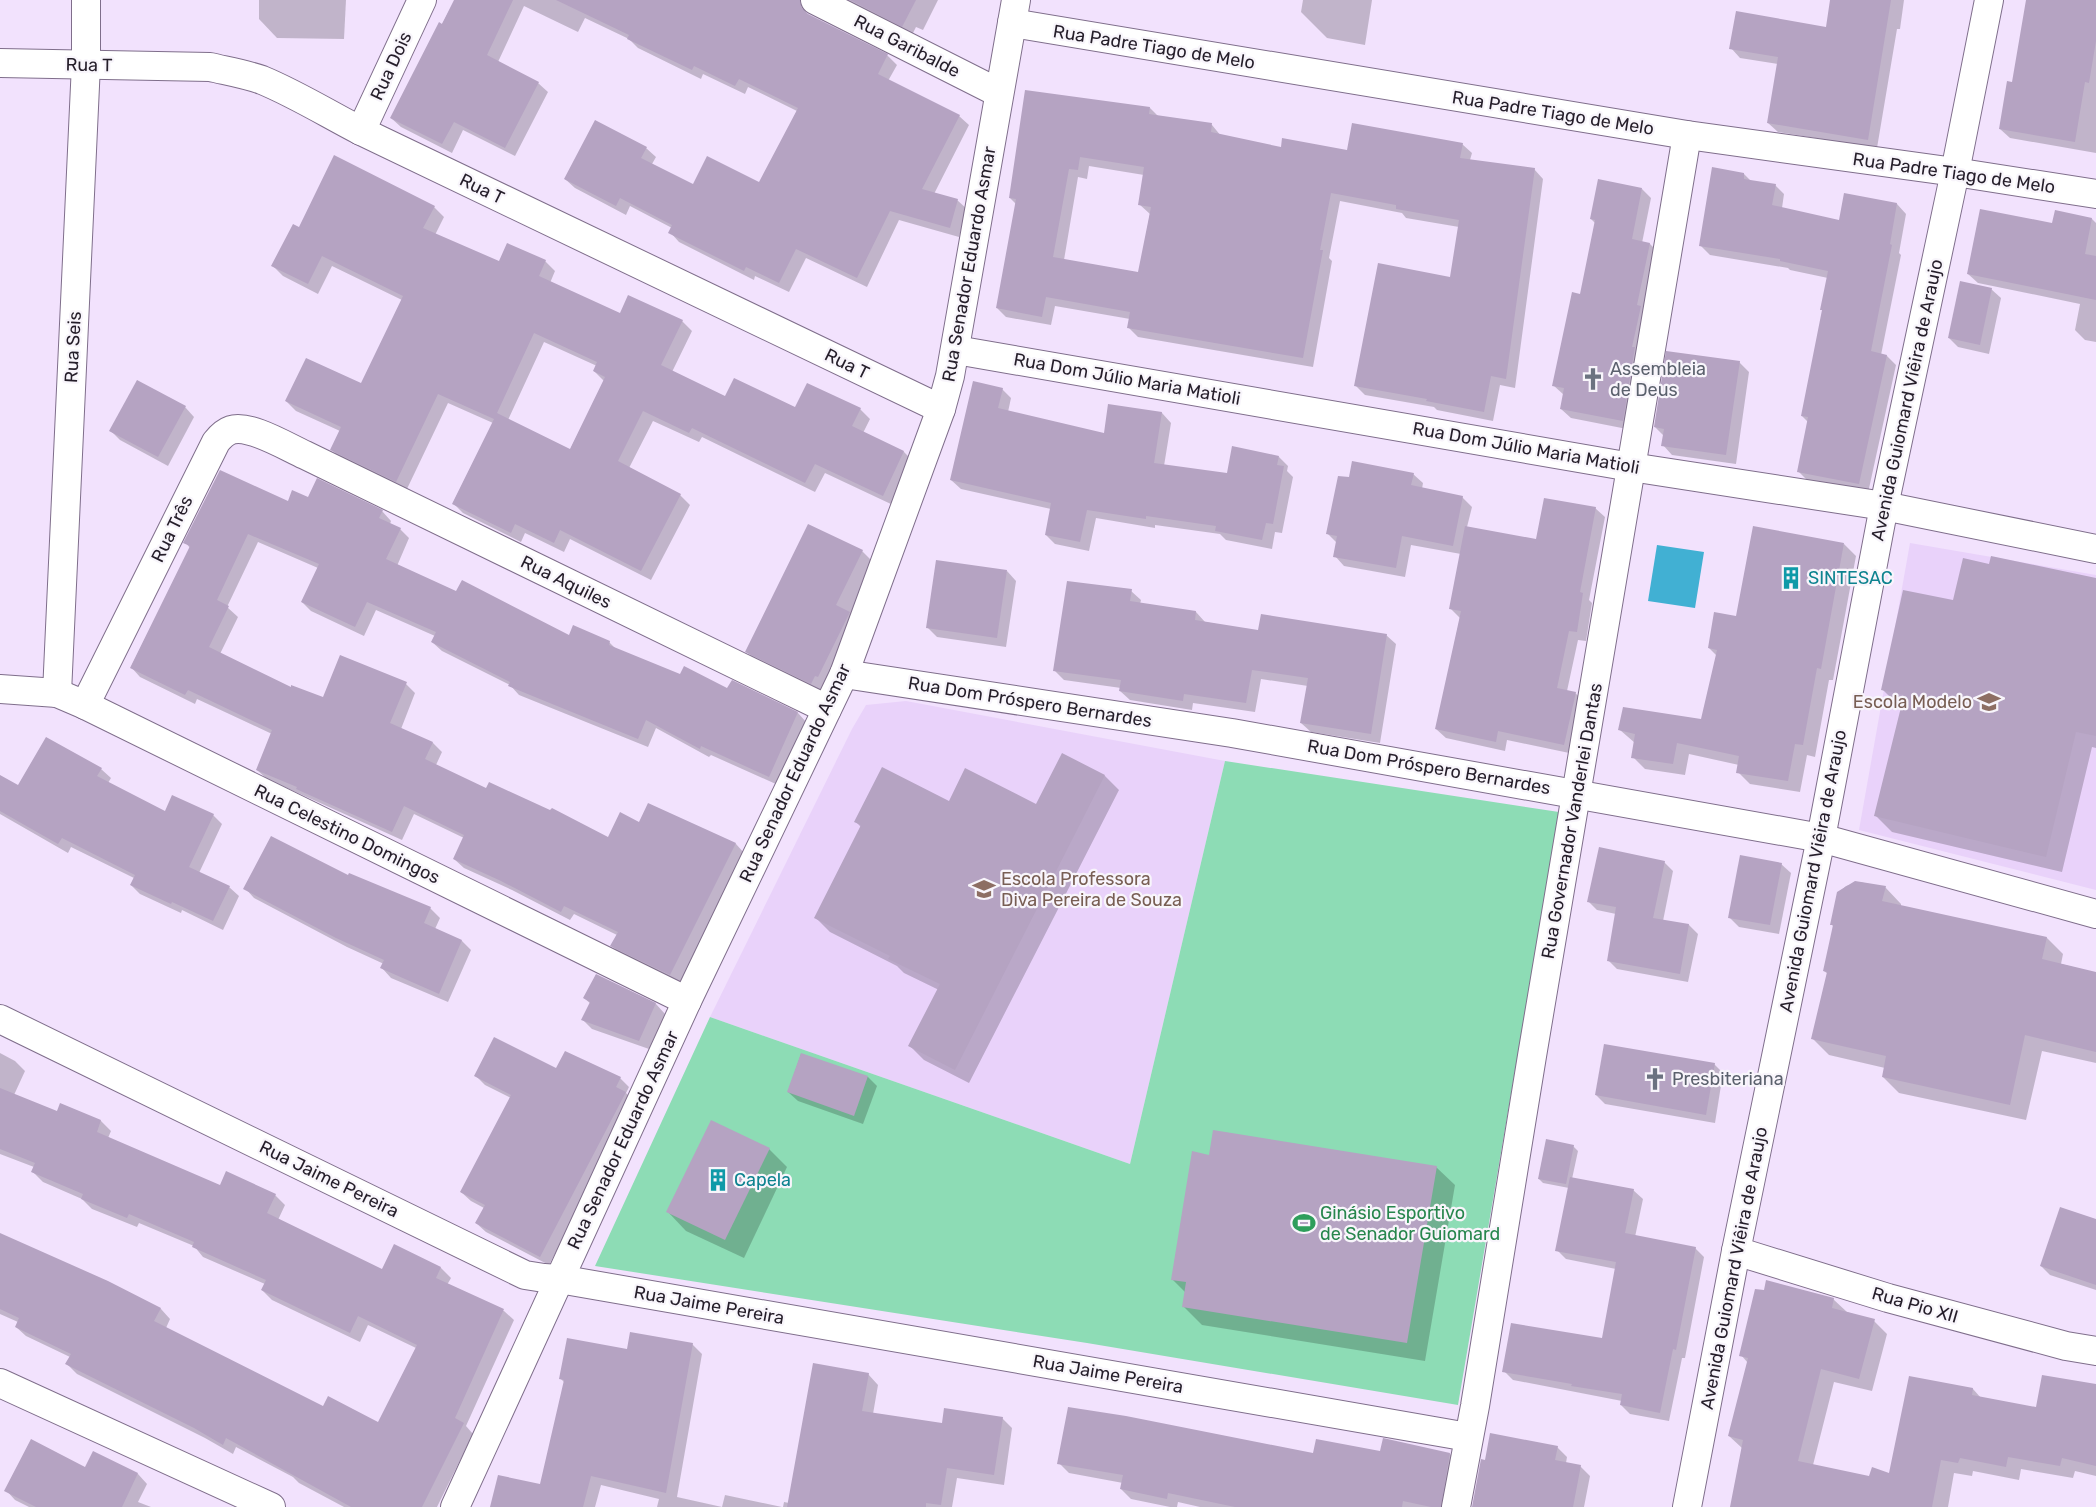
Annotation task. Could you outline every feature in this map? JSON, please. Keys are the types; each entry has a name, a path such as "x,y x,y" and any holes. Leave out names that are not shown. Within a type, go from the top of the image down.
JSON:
{"street":[{"name":"Rua Seis","path":"57,693 86,64 86,0"},
{"name":"Rua Dois","path":"361,131 422,0"},
{"name":"Rua Garibalde","path":"815,0 999,93"},
{"name":"Avenida Guiomard Viêira de Araujo","path":"1687,1507 1736,1251 1821,838 1884,506 1955,172 1989,0"},
{"name":"Rua Senador Eduardo Asmar","path":"455,1507 687,1001 844,674 940,409 956,350 1014,12"},
{"name":"Rua Padre Tiago de Melo","path":"1014,12 1687,135 1955,172 2096,194"},
{"name":"Rua T","path":"0,63 210,67 238,72 283,90 361,131 940,409"},
{"name":"Rua Governador Vanderlei Dantas","path":"1456,1507 1468,1438 1476,1406 1530,1066 1687,135"},
{"name":"Rua Dom Júlio Maria Matioli","path":"956,350 1631,467 1884,506 2096,549"},
{"name":"Rua Três","path":"85,705 216,442 225,433 240,429 264,436 305,455"},
{"name":"Rua Aquiles","path":"305,455 827,709"},
{"name":"Rua Dom Próspero Bernardes","path":"844,674 1232,732 1821,838 2096,914"},
{"name":"Rua Celestino Domingos","path":"0,689 57,693 85,705 687,1001"},
{"name":"Rua Jaime Pereira","path":"0,1020 526,1275 559,1279 1468,1438"},
{"name":"Rua Pio XII","path":"1736,1251 1898,1301 2066,1346 2096,1351"},
{"path":"0,1383 271,1507"}],"shaded area":[{"name":"Escola Modelo","path":"1910,543 2096,575 2096,890 1859,830"},
{"name":"Escola Professora Diva Pereira de Souza","path":"906,701 1225,761 1130,1164 710,1017 852,729 866,705"}],"green space":[{"path":"1225,761 1559,812 1458,1405 1087,1343 595,1266 710,1017 1130,1164"}],"water":[{"path":"1657,545 1704,552 1695,608 1648,601"}],"building":[{"path":"454,0 513,0 487,55 539,82 505,148 454,122 442,144 390,118 439,22 442,24"},
{"path":"556,0 800,0 802,8 808,14 888,54 878,74 960,115 922,189 958,199 950,228 890,211 857,278 796,249 779,283 746,267 744,271 668,233 672,225 620,198 616,206 564,179 595,120 647,147 641,158 693,184 707,156 759,182 798,108 739,79 735,86 694,66 692,70 627,39 629,35"},
{"path":"850,0 916,0 902,27"},
{"path":"1830,0 1891,0 1868,140 1767,123 1778,57 1729,49 1736,11 1826,27"},
{"path":"2026,0 2096,0 2096,41 2089,83 2085,82 2075,142 1999,129 2007,81 2012,82"},
{"path":"1025,90 1150,107 1149,114 1212,123 1211,132 1281,147 1282,138 1347,150 1352,123 1463,143 1460,158 1535,168 1506,379 1491,376 1484,412 1426,401 1427,399 1354,386 1378,263 1450,277 1459,220 1396,209 1396,205 1331,193 1320,250 1323,250 1303,358 1127,328 1130,312 1046,297 1042,317 996,308 1016,199 1009,198","holes":["1080,157 1144,167 1138,205 1151,207 1138,272 1053,257 1069,169 1078,170"]},
{"path":"334,155 435,206 423,228 499,261 507,243 546,260 539,276 620,313 628,295 683,320 661,365 725,396 734,378 795,407 807,383 861,408 852,426 904,451 883,496 815,464 805,483 692,428 689,433 643,411 618,461 681,494 641,571 560,530 554,543 515,524 511,533 452,504 494,419 438,394 396,482 330,450 341,427 285,401 306,358 361,383 403,296 322,256 308,284 271,266 293,224 299,227","holes":["534,333 597,362 593,371 605,377 570,449 497,413"]},
{"path":"1712,167 1744,173 1744,179 1776,184 1772,205 1839,220 1844,193 1897,203 1890,244 1892,245 1871,351 1887,355 1859,484 1797,472 1808,417 1801,416 1828,271 1780,261 1780,259 1699,246"},
{"path":"1598,179 1642,188 1632,239 1650,243 1637,305 1641,306 1632,347 1635,347 1623,421 1560,409 1564,388 1552,386 1572,292 1580,294 1595,220 1590,219"},
{"path":"1980,209 2052,223 2055,210 2092,218 2085,254 2096,256 2096,300 1967,274"},
{"path":"1960,281 1992,288 1980,345 1948,338"},
{"path":"1666,351 1740,361 1726,455 1661,446 1664,429 1654,427"},
{"path":"137,380 186,406 158,457 109,431"},
{"path":"973,381 1003,388 998,408 1104,433 1108,404 1162,412 1154,463 1227,473 1232,446 1279,456 1277,465 1284,466 1273,524 1266,523 1262,540 1215,531 1216,526 1146,516 1146,519 1087,510 1080,542 1045,535 1051,503 950,480"},
{"path":"1352,461 1414,473 1411,485 1463,496 1453,546 1402,536 1396,568 1333,557 1337,536 1326,534 1338,476 1349,477"},
{"path":"220,470 288,501 292,490 308,497 317,478 383,510 379,518 401,528 386,559 456,591 462,580 569,635 573,625 610,641 609,645 680,674 684,666 727,688 732,680 798,712 769,777 701,746 700,749 646,720 638,739 508,686 510,682 431,642 436,632 367,602 355,627 301,602 319,564 248,534 217,600 229,606 209,647 291,687 291,685 323,697 340,655 407,682 390,723 433,742 425,759 486,788 489,782 550,810 552,808 608,837 620,812 639,822 648,803 736,843 670,975 610,946 618,932 564,906 561,912 453,859 464,835 404,806 392,832 296,789 297,787 256,770 272,730 188,690 185,695 130,668 190,546 183,543"},
{"path":"1544,498 1596,507 1580,592 1583,593 1577,632 1569,631 1557,688 1576,692 1564,745 1498,731 1496,742 1435,729 1461,611 1449,609 1465,526 1536,539"},
{"path":"808,524 863,550 836,605 850,612 818,677 815,676 811,684 745,652"},
{"path":"1753,526 1844,543 1821,669 1817,668 1803,745 1795,744 1788,781 1736,773 1739,756 1677,743 1673,764 1631,758 1635,734 1618,730 1623,707 1701,719 1717,650 1708,648 1714,612 1736,616"},
{"name":"Escola Modelo","path":"1991,556 2096,578 2096,736 2076,732 2046,857 1874,816 1904,695 1881,690 1903,590 1953,600 1963,558 1989,564"},
{"path":"936,560 1007,570 997,638 926,628"},
{"path":"1067,581 1132,589 1130,601 1196,611 1195,620 1258,630 1261,614 1387,634 1371,734 1300,723 1308,678 1252,670 1246,703 1184,694 1183,701 1119,691 1121,680 1053,671"},
{"path":"46,737 102,768 97,776 165,811 172,795 214,814 189,867 230,886 213,921 130,885 135,875 62,838 58,844 0,811 0,775 18,785"},
{"path":"1062,753 1105,775 955,1070 908,1046 940,984 888,959 890,956 814,918 861,825 854,822 882,767 949,801 965,768 1036,804"},
{"path":"271,836 348,875 349,873 431,907 424,923 462,940 439,994 380,968 384,960 336,938 243,889"},
{"path":"1599,847 1665,861 1653,918 1689,924 1680,974 1607,961 1616,907 1587,902"},
{"path":"1740,855 1782,863 1770,925 1728,918"},
{"path":"1855,881 1886,886 1882,901 2047,937 2042,959 2096,972 2096,1052 2025,1035 2010,1105 1882,1077 1886,1056 1811,1039 1827,972 1823,971 1833,925 1830,925 1837,892"},
{"path":"596,974 656,1003 639,1041 581,1020 590,1002 583,998"},
{"path":"494,1037 556,1068 565,1051 621,1077 616,1087 626,1092 540,1257 475,1223 485,1205 460,1192 511,1095 474,1076"},
{"name":"Presbiteriana","path":"1604,1044 1715,1063 1706,1115 1595,1095"},
{"path":"801,1053 868,1076 854,1116 787,1092"},
{"path":"0,1088 57,1111 60,1103 101,1120 97,1132 220,1185 226,1171 276,1194 267,1213 382,1269 394,1244 441,1267 436,1278 504,1309 455,1418 464,1423 422,1507 351,1507 226,1438 223,1445 194,1428 65,1364 71,1354 15,1327 19,1318 0,1309 0,1233 108,1281 161,1308 154,1321 323,1406 328,1396 378,1422 417,1345 358,1316 350,1333 261,1290 266,1280 192,1247 194,1242 129,1214 127,1218 81,1199 83,1194 31,1172 35,1163 0,1149"},
{"name":"Capela","path":"711,1120 770,1148 725,1240 666,1212"},
{"name":"Ginásio Esportivo de Senador Guiomard","path":"1213,1130 1437,1166 1407,1343 1182,1307 1186,1282 1171,1280 1192,1151 1209,1155"},
{"path":"1546,1139 1574,1145 1566,1184 1538,1179"},
{"path":"1570,1177 1634,1189 1625,1233 1696,1247 1676,1350 1673,1349 1660,1413 1620,1405 1622,1394 1502,1372 1511,1323 1602,1338 1616,1262 1555,1251"},
{"path":"2060,1207 2096,1219 2096,1285 2040,1266"},
{"path":"1766,1280 1834,1298 1832,1308 1875,1319 1859,1379 1821,1369 1798,1461 1869,1476 1872,1467 1889,1473 1909,1376 1973,1388 1972,1395 2036,1407 2042,1375 2096,1384 2096,1466 2062,1458 2060,1466 2008,1457 2006,1467 1960,1458 1958,1463 1941,1460 1932,1507 1730,1507 1743,1440 1728,1436 1748,1358 1739,1356 1755,1289 1764,1290"},
{"path":"630,1332 693,1343 666,1493 591,1476 583,1507 490,1507 498,1475 540,1484 564,1380 559,1379 567,1338 627,1349"},
{"path":"813,1363 869,1373 862,1411 942,1423 944,1408 1003,1417 994,1475 947,1468 941,1505 926,1503 926,1507 787,1507"},
{"path":"1068,1407 1126,1416 1313,1453 1316,1439 1380,1451 1383,1438 1450,1453 1441,1507 1431,1507 1403,1501 1402,1507 1235,1507 1168,1493 1167,1499 1120,1489 1123,1475 1057,1464"},
{"path":"1490,1433 1558,1446 1555,1460 1581,1465 1573,1507 1472,1507 1481,1459 1485,1460"},
{"path":"31,1439 85,1467 93,1451 138,1473 122,1507 36,1507 4,1491"}],"place":[{"name":"Assembleia de Deus","path":"1593,379"},
{"name":"SINTESAC","path":"1791,578"},
{"name":"Escola Modelo","path":"1989,702"},
{"name":"Escola Professora Diva Pereira de Souza","path":"984,889"},
{"name":"Presbiteriana","path":"1655,1079"},
{"name":"Capela","path":"718,1180"},
{"name":"Ginásio Esportivo de Senador Guiomard","path":"1304,1223"}]}
